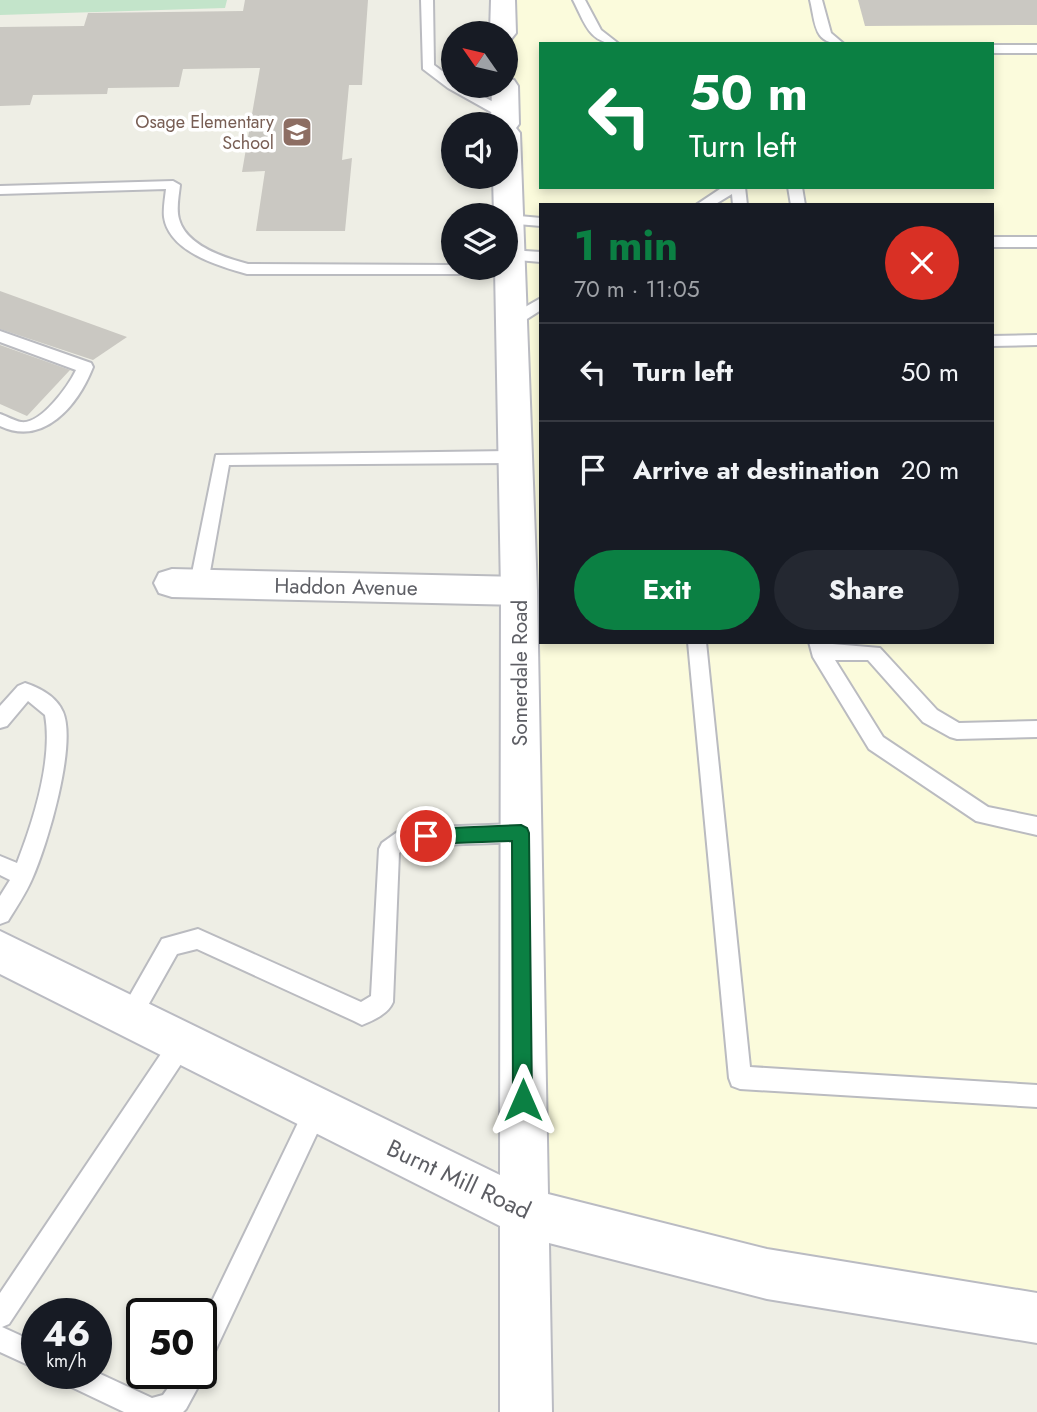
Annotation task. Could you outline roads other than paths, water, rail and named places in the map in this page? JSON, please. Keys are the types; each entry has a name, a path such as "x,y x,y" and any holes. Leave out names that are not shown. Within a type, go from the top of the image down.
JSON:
{"main road":[{"path":"503,0 503,21"},
{"name":"Somerdale Road","path":"510,280 519,591 526,1412"},
{"name":"Haddon Avenue","path":"186,583 519,591"},
{"name":"Burnt Mill Road","path":"0,951 181,1044 523,1212 767,1274 1037,1318"}],"lane":[{"path":"428,0 428,66 441,76"},
{"path":"579,0 596,32 610,42"},
{"path":"816,0 825,35 835,42"},
{"path":"994,49 1037,49"},
{"path":"471,98 489,112"},
{"path":"0,190 173,185 171,218 177,231 198,251 212,258 262,271 441,264"},
{"path":"706,203 730,189"},
{"path":"518,220 539,222"},
{"path":"994,243 1037,242"},
{"path":"518,261 539,257"},
{"path":"511,322 539,304"},
{"path":"0,336 85,367 80,382 50,415 34,427 21,429 0,420"},
{"path":"994,341 1037,340"},
{"path":"186,583 222,459 515,457"},
{"path":"696,644 740,1078 1037,1096"},
{"path":"819,647 873,653 930,716 957,731 1037,729"},
{"path":"819,647 876,743 983,815 1037,826"},
{"path":"0,720 25,691 48,705 55,716 55,745 47,798 23,876 0,915"},
{"path":"129,1018 170,946 198,939 362,1014 382,1002 390,849 403,837 521,833"},
{"path":"0,865 23,876"},
{"path":"0,1315 181,1044"},
{"path":"217,1319 316,1110"},
{"path":"0,1339 21,1349"},
{"path":"104,1389 151,1411 163,1411 177,1404 184,1389"}],"place":[{"name":"Osage Elementary School","path":"297,132"}]}
